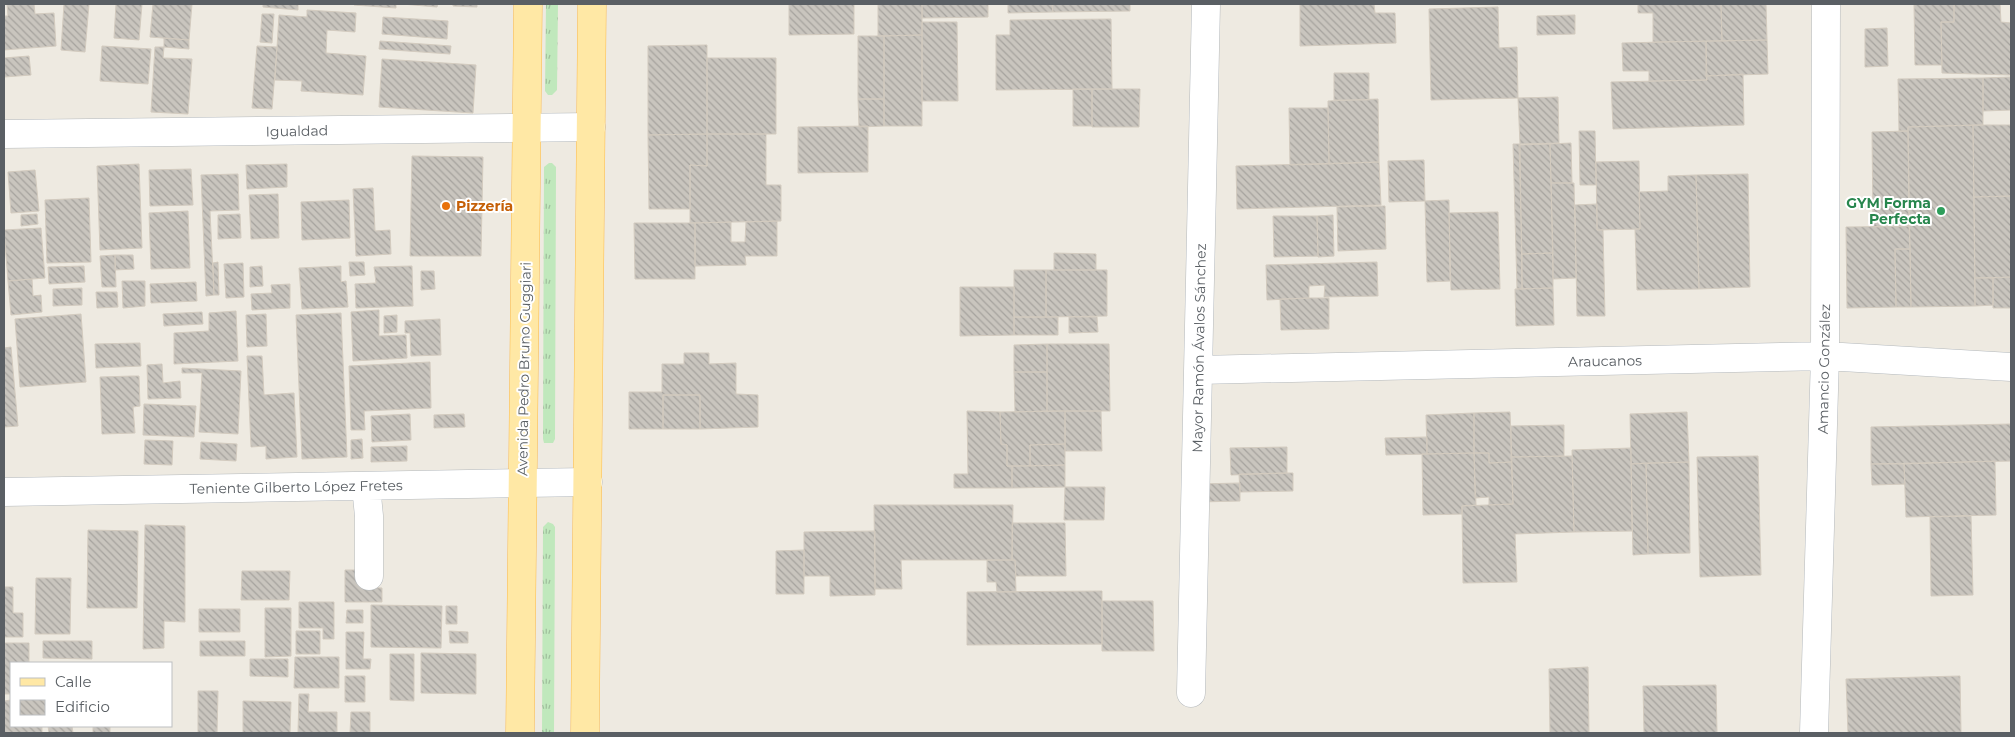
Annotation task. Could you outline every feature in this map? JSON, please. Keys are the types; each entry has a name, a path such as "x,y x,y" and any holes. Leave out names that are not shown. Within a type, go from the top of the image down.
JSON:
{"main road":[{"name":"Avenida Pedro Bruno Guggiari","path":"520,733 528,4"},
{"path":"585,733 592,4"}],"street":[{"name":"Mayor Ramón Ávalos Sánchez","path":"1191,693 1206,4"},
{"name":"Amancio González","path":"1814,733 1825,356 1826,4"},
{"name":"Igualdad","path":"4,134 591,127"},
{"name":"Araucanos","path":"1199,370 1825,356 2011,367"},
{"name":"Teniente Gilberto López Fretes","path":"4,492 588,482"},
{"path":"366,486 369,516 369,576"}],"green space":[{"path":"546,4 558,4 557,90 552,95 548,95 545,91"},
{"path":"549,163 556,167 555,439 553,443 544,443 544,167"},
{"path":"548,522 555,527 554,733 542,733 543,527"}],"building":[{"path":"7,4 34,4 35,14 54,13 56,46 4,50 4,16 8,16"},
{"path":"64,4 89,4 85,52 61,50"},
{"path":"116,4 142,4 139,40 114,38"},
{"path":"153,4 192,4 189,40 150,37"},
{"path":"263,4 298,4 298,10 263,7"},
{"path":"396,4 396,8 354,5"},
{"path":"402,4 438,4 437,7"},
{"path":"453,4 477,4 477,7 453,6"},
{"path":"789,4 854,4 854,34 789,35"},
{"path":"878,4 922,4 922,35 878,36"},
{"path":"922,4 988,4 988,17 922,18"},
{"path":"1008,4 1052,4 1053,12 1008,13"},
{"path":"1052,4 1130,4 1130,11 1053,12"},
{"path":"1300,4 1374,4 1375,13 1395,13 1396,43 1300,46"},
{"path":"1638,4 1721,4 1722,41 1653,42 1653,13 1638,13"},
{"path":"1721,4 1766,4 1767,40 1722,41"},
{"path":"1914,4 1954,4 1954,22 1941,22 1942,65 1915,65"},
{"path":"1954,4 2000,4 2001,22 2011,23 2011,75 1942,73 1941,22 1954,22"},
{"path":"1498,7 1499,48 1517,47 1518,98 1431,100 1429,9"},
{"path":"307,10 356,13 355,32 327,30 326,53 366,56 363,95 301,91 302,81 275,80 279,15 307,17"},
{"path":"262,14 274,14 272,43 260,42"},
{"path":"1575,15 1575,34 1537,35 1537,16"},
{"path":"383,17 448,21 447,39 382,34"},
{"path":"1111,19 1112,89 996,90 996,35 1010,35 1010,20"},
{"path":"922,22 957,22 958,101 922,101"},
{"path":"1887,28 1888,66 1865,67 1865,29"},
{"path":"922,35 922,126 884,126 884,36"},
{"path":"858,36 884,36 884,99 858,99"},
{"path":"164,38 189,40 189,49 164,47"},
{"path":"1767,40 1768,74 1706,76 1706,41"},
{"path":"380,41 451,46 450,54 379,49"},
{"path":"1706,41 1707,80 1649,81 1649,71 1623,71 1622,43"},
{"path":"707,45 707,134 648,135 648,46"},
{"path":"102,46 151,49 148,84 100,81"},
{"path":"257,46 277,47 272,109 252,108"},
{"path":"155,47 164,47 163,58 192,59 188,114 151,112"},
{"path":"29,56 31,75 4,77 4,58"},
{"path":"707,58 776,58 776,134 707,134"},
{"path":"382,59 476,65 473,113 379,107"},
{"path":"1334,73 1369,73 1369,100 1334,100"},
{"path":"1743,74 1744,125 1613,129 1611,82 1707,80 1706,76"},
{"path":"2011,77 2011,110 1983,111 1983,78"},
{"path":"1983,78 1983,125 1908,127 1908,131 1899,131 1898,79"},
{"path":"1073,89 1092,89 1092,126 1073,126"},
{"path":"1092,89 1140,89 1139,127 1092,127"},
{"path":"1558,97 1559,143 1520,144 1518,98"},
{"path":"858,99 884,99 884,126 859,127"},
{"path":"1378,99 1379,162 1329,164 1328,101"},
{"path":"1289,108 1328,108 1329,164 1290,165"},
{"name":"GYM Forma Perfecta","path":"1973,125 1975,306 1911,307 1908,127"},
{"path":"1973,125 2011,125 2011,196 1974,197"},
{"path":"868,126 868,172 798,173 798,127"},
{"path":"1579,131 1595,131 1596,185 1580,185"},
{"path":"1908,131 1909,226 1873,227 1872,132"},
{"path":"707,134 766,134 766,185 781,185 781,221 690,223 690,165 707,166"},
{"path":"707,134 707,166 690,165 690,209 649,209 648,135"},
{"path":"1571,143 1572,183 1551,183 1550,144"},
{"path":"1513,144 1520,144 1522,289 1517,289"},
{"path":"1550,144 1553,253 1522,254 1519,145"},
{"name":"Pizzería","path":"412,156 483,157 481,256 410,256"},
{"path":"1424,160 1425,201 1389,202 1388,161"},
{"path":"1639,161 1640,229 1597,230 1596,162"},
{"path":"1379,162 1381,205 1237,209 1236,166"},
{"path":"139,164 142,248 100,250 97,166"},
{"path":"287,164 287,187 247,189 246,165"},
{"path":"191,169 193,205 150,206 149,170"},
{"path":"35,170 39,211 11,213 8,172"},
{"path":"238,174 239,210 210,211 214,295 206,296 201,175"},
{"path":"1748,174 1750,287 1699,289 1696,175"},
{"path":"1696,175 1699,289 1637,290 1635,229 1640,229 1639,192 1668,191 1668,176"},
{"path":"1551,183 1574,183 1576,278 1553,279"},
{"path":"373,188 375,231 390,230 391,254 356,256 353,189"},
{"path":"278,194 279,238 251,239 249,195"},
{"path":"2011,196 2011,277 1975,278 1974,197"},
{"path":"89,198 91,262 47,263 45,200"},
{"path":"349,200 350,238 302,240 301,202"},
{"path":"1449,200 1450,281 1427,282 1425,201"},
{"path":"1597,204 1597,230 1603,230 1605,316 1577,316 1575,205"},
{"path":"1385,206 1386,249 1338,251 1337,207"},
{"path":"188,211 190,268 151,269 149,213"},
{"path":"1498,212 1500,289 1451,290 1449,213"},
{"path":"37,214 38,224 21,226 21,215"},
{"path":"240,214 241,238 218,239 218,215"},
{"path":"1333,215 1334,256 1318,257 1317,216"},
{"path":"1273,216 1317,216 1318,256 1274,257"},
{"path":"777,221 777,256 745,256 746,265 695,266 695,223 731,222 731,242 745,242 746,222"},
{"path":"634,223 695,223 695,279 635,279"},
{"path":"1909,226 1910,249 1895,249 1896,307 1847,308 1846,227"},
{"path":"41,228 45,278 8,281 4,230"},
{"path":"1895,249 1910,249 1911,307 1896,307"},
{"path":"1054,253 1096,254 1096,270 1054,270"},
{"path":"1553,253 1553,288 1522,289 1522,254"},
{"path":"115,255 133,255 134,269 115,270"},
{"path":"115,255 116,287 102,287 100,256"},
{"path":"218,262 219,295 214,295 213,263"},
{"path":"349,262 364,262 365,275 350,276"},
{"path":"1377,262 1378,296 1324,297 1325,285 1309,286 1309,298 1267,300 1266,265"},
{"path":"243,263 244,297 226,298 224,264"},
{"path":"84,266 85,282 49,284 48,267"},
{"path":"262,266 263,286 250,287 250,267"},
{"path":"341,266 341,282 346,281 348,307 302,309 299,268"},
{"path":"412,266 413,306 356,308 355,284 376,283 374,267"},
{"path":"1014,270 1046,270 1046,317 1014,317"},
{"path":"1046,270 1107,270 1107,316 1046,317"},
{"path":"421,271 434,271 435,289 421,290"},
{"path":"2011,277 2011,308 1993,308 1993,278"},
{"path":"1975,278 1993,278 1993,305 1975,306"},
{"path":"32,279 33,296 41,295 42,312 11,315 8,281"},
{"path":"122,281 145,281 145,306 123,308"},
{"path":"196,282 197,301 151,303 150,284"},
{"path":"290,284 290,308 252,310 251,294 272,293 271,285"},
{"path":"960,287 1014,287 1014,335 960,336"},
{"path":"82,288 82,305 53,306 53,289"},
{"path":"1553,288 1554,325 1516,326 1515,289"},
{"path":"96,292 117,292 118,307 97,308"},
{"path":"1329,298 1329,329 1281,330 1280,299"},
{"path":"379,310 379,336 406,335 407,358 353,361 351,312"},
{"path":"236,311 238,361 174,364 174,333 209,331 209,313"},
{"path":"202,312 203,324 164,326 163,314"},
{"path":"341,313 347,457 302,459 296,315"},
{"path":"81,314 86,382 20,387 15,319"},
{"path":"266,314 267,346 247,347 246,315"},
{"path":"397,315 397,332 384,333 384,316"},
{"path":"1014,317 1058,317 1058,335 1014,335"},
{"path":"1069,317 1097,317 1098,332 1069,333"},
{"path":"440,319 441,355 411,356 410,333 405,333 405,321"},
{"path":"140,343 141,366 96,368 95,344"},
{"path":"1047,344 1047,372 1014,372 1014,345"},
{"path":"1047,344 1109,344 1110,411 1047,411"},
{"path":"11,347 18,426 4,427 4,348"},
{"path":"684,353 709,353 709,364 736,363 736,394 758,395 758,427 700,429 700,395 663,395 663,429 629,429 629,392 662,392 662,364 684,364"},
{"path":"247,356 262,356 264,395 294,393 297,457 266,459 266,446 251,447"},
{"path":"430,362 431,408 364,411 365,430 351,430 349,366"},
{"path":"162,364 163,383 180,381 181,398 148,399 147,365"},
{"path":"182,368 241,371 238,434 199,432 202,373 182,373"},
{"path":"1014,372 1047,372 1047,411 1015,412"},
{"path":"139,376 140,406 133,407 135,433 102,434 100,377"},
{"path":"663,395 700,395 700,429 663,429"},
{"path":"144,404 196,406 194,437 143,435"},
{"path":"967,411 1000,412 1001,444 1007,445 1007,466 1012,466 1012,488 954,488 954,474 968,474"},
{"path":"1065,411 1065,444 1030,445 1030,466 1007,466 1007,445 1001,444 1000,412"},
{"path":"1065,411 1101,411 1102,451 1065,451"},
{"path":"1510,412 1512,462 1489,463 1489,453 1474,453 1474,413"},
{"path":"1687,412 1689,462 1631,464 1630,414"},
{"path":"1474,413 1474,453 1427,454 1426,415"},
{"path":"410,414 411,440 372,442 371,416"},
{"path":"464,414 465,427 434,428 434,415"},
{"path":"2011,424 2011,461 1871,464 1871,427"},
{"path":"1564,425 1564,456 1511,457 1511,426"},
{"path":"1427,437 1427,454 1386,455 1385,438"},
{"path":"362,439 363,458 351,459 351,440"},
{"path":"145,440 173,441 172,465 144,464"},
{"path":"201,442 237,444 236,461 200,459"},
{"path":"1065,444 1065,465 1030,466 1030,445"},
{"path":"407,446 407,461 371,462 371,447"},
{"path":"1287,447 1287,473 1231,475 1230,448"},
{"path":"1631,448 1632,531 1574,532 1572,450"},
{"path":"1474,453 1476,505 1462,506 1462,514 1423,515 1422,454"},
{"path":"1474,453 1489,453 1489,463 1512,462 1513,504 1489,505 1489,497 1475,498"},
{"path":"1572,456 1574,532 1515,534 1517,582 1463,583 1462,506 1513,504 1511,457"},
{"path":"1758,456 1761,575 1700,577 1697,457"},
{"path":"1995,461 1996,515 1906,517 1904,464"},
{"path":"1689,462 1690,553 1648,554 1646,463"},
{"path":"1646,463 1648,554 1633,555 1631,464"},
{"path":"1871,464 1904,464 1905,484 1872,485"},
{"path":"1065,465 1065,487 1012,488 1012,466"},
{"path":"1293,473 1293,491 1240,492 1239,474"},
{"path":"1240,483 1240,501 1199,502 1198,484"},
{"path":"1065,487 1105,487 1104,520 1064,520"},
{"path":"874,505 1013,505 1012,560 901,560 902,589 875,589"},
{"path":"1971,516 1973,595 1931,596 1930,517"},
{"path":"1012,523 1065,523 1066,576 1016,576 1015,560 1012,560"},
{"path":"145,525 185,526 185,622 164,621 164,648 143,649"},
{"path":"88,530 138,531 137,608 87,608"},
{"path":"875,531 875,595 830,596 830,576 804,576 804,532"},
{"path":"804,550 804,594 776,594 776,551"},
{"path":"987,560 1015,560 1016,592 997,592 996,582 987,582"},
{"path":"345,570 362,570 362,587 382,588 382,602 345,602"},
{"path":"242,571 290,571 289,600 241,600"},
{"path":"36,578 71,578 70,634 35,634"},
{"path":"4,587 13,587 13,613 23,613 23,637 4,637"},
{"path":"1102,591 1102,644 967,645 967,592"},
{"path":"1102,601 1153,601 1154,651 1102,651"},
{"path":"299,602 334,602 334,639 323,639 323,628 299,628"},
{"path":"371,605 442,606 441,648 371,647"},
{"path":"446,606 457,606 457,624 446,624"},
{"path":"265,608 291,608 291,656 265,657"},
{"path":"199,609 240,609 240,632 199,632"},
{"path":"347,610 363,610 363,623 346,623"},
{"path":"296,631 320,631 320,654 296,654"},
{"path":"449,631 468,632 468,643 450,643"},
{"path":"346,632 364,632 363,659 371,659 370,669 346,669"},
{"path":"43,641 92,641 92,659 43,658"},
{"path":"200,641 245,641 245,656 200,656"},
{"path":"4,643 29,643 29,662 10,662 10,694 4,694"},
{"path":"421,653 476,654 476,694 421,693"},
{"path":"390,654 414,654 414,701 390,700"},
{"path":"295,657 339,657 339,688 294,688"},
{"path":"250,659 288,659 288,677 250,676"},
{"path":"1588,667 1589,733 1550,733 1549,669"},
{"path":"345,676 365,676 365,702 345,702"},
{"path":"1960,676 1961,733 1848,733 1846,679"},
{"path":"1716,685 1717,733 1644,733 1643,686"},
{"path":"198,691 218,691 217,733 198,733"},
{"path":"299,694 309,694 308,712 337,712 337,733 298,733"},
{"path":"10,700 10,727 42,727 42,733 4,733 4,701"},
{"path":"243,701 291,702 290,733 243,733"},
{"path":"351,712 370,712 370,733 350,733"},
{"path":"48,727 72,727 73,733 49,733"},
{"path":"93,727 110,727 110,733 93,733"}],"place":[{"name":"Pizzería","path":"446,206"},
{"name":"GYM Forma Perfecta","path":"1941,211"}]}
